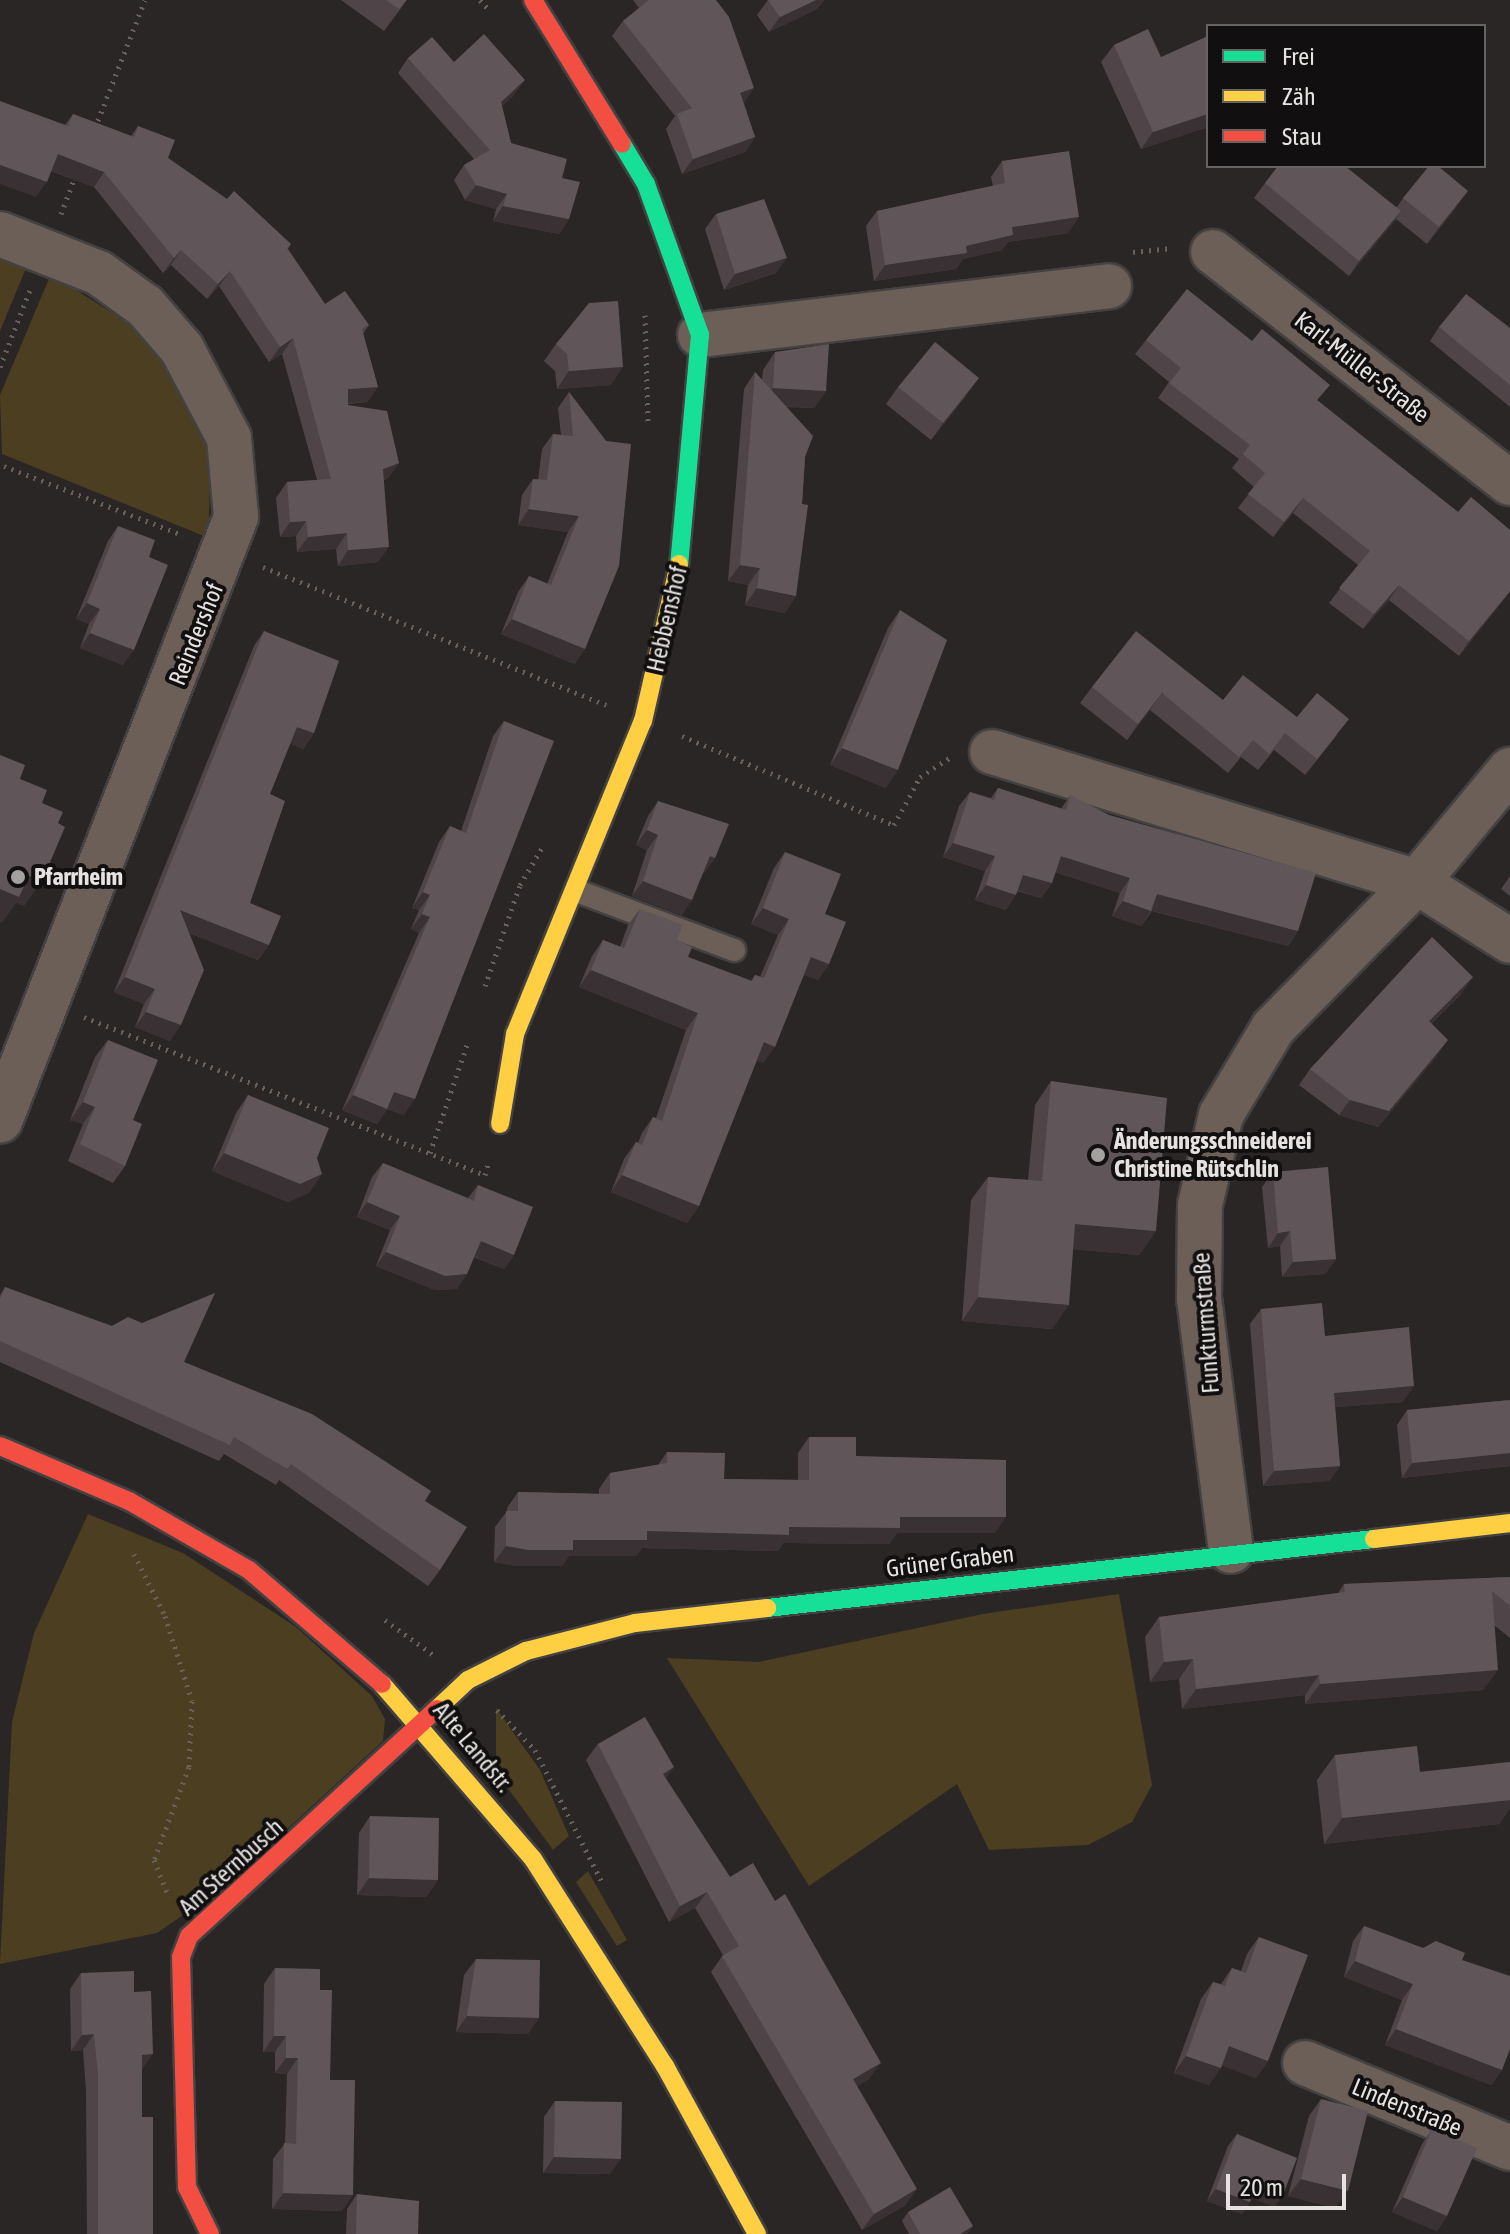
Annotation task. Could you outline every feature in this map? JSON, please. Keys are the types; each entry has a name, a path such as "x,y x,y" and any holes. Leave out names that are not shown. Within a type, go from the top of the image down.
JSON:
{"street":[{"name":"Hebbenshof","path":"500,1124 515,1034 577,891 643,721 687,531 700,335 646,184 530,7"},
{"name":"Reindershof","path":"0,234 47,249 99,273 145,306 214,397 234,475 227,554 0,1121"},
{"name":"Karl-Müller-Straße","path":"1213,252 1510,483"},
{"path":"700,335 1109,286"},
{"path":"992,752 1417,882 1510,941"},
{"name":"Funkturmstraße","path":"1231,1551 1199,1298 1209,1149 1237,1080 1273,1028 1417,882 1510,770"},
{"name":"Alte Landstr.","path":"0,1446 129,1501 249,1570 360,1658 425,1726 533,1859 665,2066 757,2234"},
{"name":"Grüner Graben","path":"425,1726 468,1680 503,1663 635,1623 1231,1551 1510,1523"},
{"name":"Am Sternbusch","path":"210,2234 187,2187 181,1957 198,1926 425,1726"},
{"name":"Lindenstraße","path":"1305,2063 1510,2148"}],"lane":[{"path":"577,891 734,950"}],"path":[{"path":"90,140 145,0"},
{"path":"480,0 530,7"},
{"path":"0,367 79,168"},
{"path":"1109,286 1137,247 1213,252"},
{"path":"643,304 649,432"},
{"path":"4,466 614,708"},
{"path":"608,721 618,695"},
{"path":"643,721 894,825 920,777 950,757 992,752"},
{"path":"481,999 520,885 549,836"},
{"path":"49,1004 485,1175 500,1124"},
{"path":"430,1153 473,1028"},
{"path":"129,1501 117,1523 165,1616 192,1701 189,1767 154,1860 168,1896 198,1926"}],"shaded area":[{"path":"0,255 29,261 0,331"},
{"path":"51,274 134,327 167,364 210,435 209,538 2,454 0,395"},
{"path":"88,1514 183,1553 296,1627 372,1696 385,1719 383,1741 225,1886 157,1933 0,1964 12,1722 34,1633"},
{"path":"1119,1594 1152,1785 1132,1822 1088,1845 989,1850 957,1784 809,1886 667,1658 759,1662 983,1614"},
{"path":"496,1708 540,1770 569,1836 553,1850 496,1772"},
{"path":"588,1871 627,1940 617,1946 576,1882"}],"building":[{"path":"386,0 406,0 399,9"},
{"path":"649,0 716,0 729,17 754,88 740,93 755,137 693,159 677,114 692,108 623,21"},
{"path":"768,0 816,0 780,17"},
{"path":"1148,29 1161,57 1206,37 1206,115 1153,132 1114,45"},
{"path":"484,34 525,80 501,102 511,143 567,159 562,178 580,182 569,219 503,206 507,194 476,185 464,165 490,150 408,58 432,37 454,62"},
{"path":"0,101 68,126 73,114 134,137 138,126 175,140 168,158 227,199 234,191 291,244 287,248 325,304 345,291 369,325 362,329 378,387 348,389 348,405 387,411 399,463 383,469 389,547 348,550 347,533 308,537 306,521 290,522 287,482 331,479 293,338 280,347 230,271 218,284 181,250 174,258 104,172 58,154 47,182 0,165"},
{"path":"1069,151 1079,217 1012,227 1013,235 966,246 967,253 885,265 877,211 1005,183 1002,161"},
{"path":"1276,168 1347,168 1401,211 1359,261 1265,183"},
{"path":"1427,168 1440,168 1468,191 1439,227 1403,198"},
{"path":"764,199 787,258 735,274 716,214"},
{"path":"1187,289 1252,341 1262,329 1330,385 1317,400 1458,512 1471,497 1510,530 1510,591 1469,641 1399,585 1374,614 1339,588 1370,551 1303,498 1284,522 1248,494 1265,473 1243,454 1250,445 1169,383 1181,368 1146,340"},
{"path":"1466,294 1510,328 1510,385 1439,327"},
{"path":"618,301 623,367 569,371 567,354 556,344 589,303"},
{"path":"935,342 979,378 943,423 898,387"},
{"path":"829,344 826,391 773,388 775,352"},
{"path":"755,372 813,436 805,457 802,504 808,505 796,596 757,588 760,568 740,565"},
{"path":"569,392 606,441 631,444 619,566 585,649 512,619 529,576 551,585 579,516 529,509 533,479 547,480 553,434 573,436"},
{"path":"118,526 155,540 149,557 168,565 134,650 90,633 100,609 87,603"},
{"path":"900,610 947,640 898,770 842,748"},
{"path":"264,631 339,661 314,733 297,727 270,794 285,801 250,903 281,916 269,945 180,910 204,970 181,1025 146,1012 155,989 125,977"},
{"path":"1136,631 1223,700 1243,675 1297,717 1317,693 1349,719 1317,759 1285,733 1269,754 1253,740 1239,757 1162,693 1138,724 1092,687"},
{"path":"504,721 554,741 415,1099 394,1092 387,1109 353,1095 430,917 422,914 430,895 423,892 450,826 466,833"},
{"path":"0,755 25,765 20,779 47,790 42,803 63,812 58,823 65,827 42,881 29,876 19,897 0,889"},
{"path":"998,788 1066,810 1070,795 1109,815 1316,873 1298,931 1157,894 1151,911 1123,901 1130,878 1061,856 1052,883 1023,875 1016,895 986,885 995,856 953,843 970,792 994,800"},
{"path":"658,801 729,824 715,858 710,856 692,900 643,881 658,835 647,830"},
{"path":"785,852 841,874 825,914 846,922 829,964 811,957 775,1047 764,1042 699,1206 622,1175 636,1142 642,1145 653,1117 662,1121 698,1013 591,970 603,940 624,948 640,909 683,925 677,940 692,947 688,957 752,981 755,975 764,978 789,919 763,908"},
{"path":"1432,937 1473,977 1429,1021 1448,1040 1389,1111 1350,1100 1310,1069"},
{"path":"108,1040 158,1060 133,1120 142,1124 125,1166 80,1144 95,1107 83,1102"},
{"path":"1051,1081 1167,1098 1156,1231 1075,1224 1069,1305 978,1297 988,1177 1042,1181"},
{"path":"248,1095 329,1128 317,1158 322,1174 300,1184 224,1153"},
{"path":"383,1163 474,1201 478,1185 533,1207 514,1255 481,1241 467,1274 445,1276 386,1252 400,1216 367,1202"},
{"path":"1328,1167 1336,1259 1293,1262 1290,1231 1278,1233 1273,1172"},
{"path":"5,1287 112,1326 128,1317 142,1323 215,1293 184,1362 312,1414 431,1491 425,1501 467,1527 440,1570 291,1464 287,1469 234,1437 230,1445 0,1341 0,1299"},
{"path":"1322,1303 1325,1336 1409,1327 1414,1386 1334,1393 1340,1466 1274,1471 1261,1309"},
{"path":"1510,1400 1510,1453 1412,1463 1407,1410"},
{"path":"809,1437 856,1437 856,1456 1006,1460 1006,1517 900,1517 900,1528 789,1527 789,1535 647,1531 647,1540 573,1540 573,1550 528,1550 506,1546 506,1511 518,1511 518,1492 610,1494 610,1473 667,1463 667,1452 725,1453 724,1479 809,1480"},
{"path":"1510,1577 1510,1606 1492,1591 1498,1670 1320,1684 1319,1675 1196,1689 1193,1659 1164,1662 1159,1617 1345,1592 1344,1584"},
{"path":"645,1717 674,1767 663,1774 730,1877 753,1863 775,1901 785,1894 881,2063 853,2079 917,2189 874,2214 722,1956 739,1946 707,1892 680,1906 598,1744"},
{"path":"1417,1746 1420,1772 1510,1762 1510,1800 1342,1818 1335,1755"},
{"path":"370,1816 439,1818 438,1880 369,1878"},
{"path":"1364,1926 1423,1948 1436,1941 1465,1953 1462,1960 1510,1976 1510,2049 1502,2070 1396,2029 1413,1984 1355,1961"},
{"path":"1259,1937 1308,1955 1268,2061 1229,2046 1221,2068 1186,2056 1213,1982 1225,1986 1232,1968 1246,1973"},
{"path":"476,1959 540,1960 539,2018 467,2016"},
{"path":"275,1968 320,1969 320,1990 332,1990 330,2080 355,2080 353,2195 283,2193 284,2143 296,2144 298,2058 286,2058 286,2036 274,2036"},
{"path":"134,1971 134,1992 151,1991 153,2054 142,2055 142,2117 153,2117 153,2234 98,2234 98,2074 94,2034 82,2035 81,1973"},
{"path":"1321,2099 1368,2111 1348,2191 1301,2179"},
{"path":"555,2101 622,2102 621,2159 554,2157"},
{"path":"1432,2129 1477,2148 1447,2216 1403,2197"},
{"path":"1237,2134 1297,2158 1283,2195 1257,2185 1250,2202 1216,2189"},
{"path":"950,2187 973,2226 960,2234 920,2234 908,2212"},
{"path":"357,2194 419,2201 418,2234 356,2234"}],"traffic: fast":[{"path":"622,144 646,184 700,335 679,564"},
{"path":"767,1608 1374,1539"}],"traffic: slow":[{"path":"500,1124 515,1034 643,721 679,564"},
{"path":"1374,1539 1510,1523"},
{"path":"437,1709 468,1680 526,1651 635,1623 767,1608"},
{"path":"382,1684 533,1859 665,2066 757,2234"}],"traffic: jam":[{"path":"533,0 622,144"},
{"path":"0,1446 129,1501 249,1570 382,1684"},
{"path":"210,2234 187,2187 181,1957 189,1936 437,1709"}],"place":[{"name":"Pfarrheim","path":"18,877"},
{"name":"Änderungsschneiderei Christine Rütschlin","path":"1098,1155"}]}
